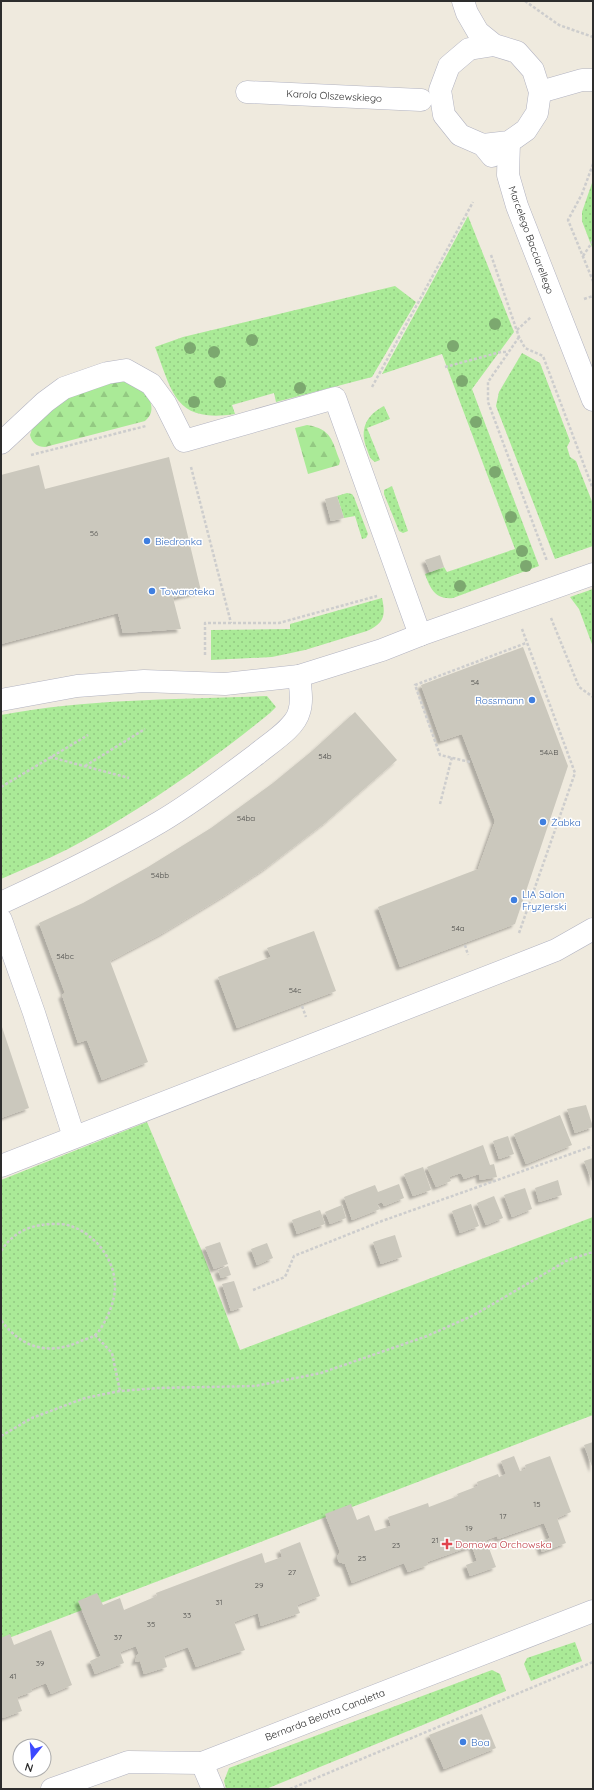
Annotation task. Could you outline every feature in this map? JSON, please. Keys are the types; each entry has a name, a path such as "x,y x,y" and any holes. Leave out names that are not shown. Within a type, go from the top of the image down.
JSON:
{"street":[{"path":"465,7 478,32 494,45 517,52 533,70 540,92 537,113 526,130 509,142 484,145"},
{"path":"465,7 470,32 469,49"},
{"path":"444,115 440,90 449,66 469,49 494,45"},
{"path":"533,70 587,80"},
{"path":"540,92 587,80"},
{"path":"440,90 421,100 444,115 460,135 484,145 508,175"},
{"name":"Karola Olszewskiego","path":"247,92 421,100"},
{"name":"Marcelego Bacciarellego","path":"509,142 508,175 517,206 593,400"},
{"path":"1,443 45,402 64,388 107,373 126,370 151,384 165,403 184,441 335,398 420,635"},
{"path":"1,700 76,686 144,681 225,684 299,676 382,650 420,635 512,604 593,574"},
{"path":"1,903 77,867 136,836 162,821 219,783 289,728 299,712 301,696 299,676"},
{"path":"1,920 34,1012 74,1137"},
{"path":"1,1166 528,962 556,950 593,929"},
{"name":"Bernarda Belotta Canaletta","path":"52,1789 128,1762 202,1763 593,1611"},
{"path":"202,1763 213,1789"}],"path":[{"path":"524,1 559,25 593,37"},
{"path":"593,164 582,194 568,220 593,281"},
{"path":"372,387 473,202"},
{"path":"582,256 593,240"},
{"path":"492,255 520,337 525,348 543,356 593,488"},
{"path":"580,300 593,296"},
{"path":"517,330 533,316"},
{"path":"520,337 488,382 488,402 550,569"},
{"path":"444,367 501,352 509,352"},
{"path":"24,456 148,425"},
{"path":"184,441 231,623"},
{"path":"206,663 205,623 279,623 377,596"},
{"path":"512,604 575,773 518,936"},
{"path":"548,611 579,687 593,697"},
{"path":"470,762 440,755 414,685 526,643"},
{"path":"85,766 145,729"},
{"path":"1,787 50,756 88,735"},
{"path":"50,756 129,778"},
{"path":"440,804 452,758"},
{"path":"253,1290 285,1277 294,1256 382,1221 593,1146"},
{"path":"1,1251 7,1242 18,1233 32,1226 64,1224 79,1229 91,1237 101,1248 111,1264 116,1286 113,1305 105,1321 95,1335 65,1347 46,1349 30,1345 6,1327 1,1320"},
{"path":"1,1436 32,1418 85,1398 120,1390 255,1386 321,1373 426,1336 474,1315 568,1260 593,1252"},
{"path":"95,1335 112,1353 120,1390"},
{"path":"290,1789 593,1662"}],"green space":[{"path":"593,180 593,250 582,221 582,212"},
{"path":"468,216 514,332 472,389 539,566 453,598 447,598 434,592 425,574 444,567 447,572 515,549 442,354 382,374"},
{"path":"395,286 416,302 372,377 276,402 274,393 232,405 235,414 215,416 200,414 188,409 179,402 172,391 155,347 183,337"},
{"path":"522,353 540,363 570,441 567,447 570,457 576,461 593,504 593,546 555,559 496,406 499,392"},
{"path":"115,378 136,384 148,396 151,412 145,421 45,447 37,445 34,442 30,435 33,426 79,387"},
{"path":"384,406 390,419 367,428 380,460 375,462 371,458 365,442 364,429 373,414"},
{"path":"307,425 322,430 330,437 340,461 339,465 308,474 295,428"},
{"path":"392,486 408,531 403,533 399,531 384,494 384,490"},
{"path":"347,493 352,494 354,497 368,534 366,538 362,539 355,516 344,518 337,496"},
{"path":"593,589 593,647 579,609 570,597"},
{"path":"382,598 384,610 382,618 377,625 367,631 305,650 272,657 211,660 211,630 290,629 290,624"},
{"path":"267,696 276,707 270,713 172,786 121,819 68,849 1,879 1,715 68,705 167,699"},
{"path":"147,1122 201,1249 240,1350 593,1217 593,1415 1,1641 1,1180"},
{"path":"575,1642 582,1661 531,1681 524,1664 527,1658"},
{"path":"492,1670 500,1674 506,1691 266,1789 226,1789 224,1781 229,1768"}],"building":[{"path":"169,457 201,591 173,598 181,629 123,633 118,613 1,644 1,475 39,465 45,489"},
{"path":"337,496 344,518 331,521 325,499"},
{"path":"440,555 444,567 430,572 425,560"},
{"path":"523,647 568,766 515,924 400,967 378,907 478,869 495,821 462,734 441,741 421,685"},
{"path":"355,712 397,760 326,822 266,868 163,933 110,961 148,1062 102,1080 87,1040 78,1043 62,995 65,993 39,923 83,903 148,867 211,828 273,783 312,751"},
{"path":"314,931 336,991 237,1028 218,977 271,957 267,948"},
{"path":"1,1024 29,1108 1,1118"},
{"path":"586,1105 593,1127 575,1133 567,1109"},
{"path":"560,1115 572,1145 526,1164 514,1134"},
{"path":"508,1136 514,1154 499,1159 493,1141"},
{"path":"483,1145 490,1165 494,1164 497,1177 480,1180 479,1174 464,1179 461,1173 449,1177 451,1181 436,1187 427,1167"},
{"path":"593,1158 593,1184 584,1161"},
{"path":"423,1167 431,1190 413,1196 404,1174"},
{"path":"558,1180 562,1195 539,1202 535,1188"},
{"path":"399,1184 404,1198 384,1206 382,1202 377,1204 380,1209 352,1220 344,1197 375,1185 378,1192"},
{"path":"525,1188 532,1209 512,1217 504,1195"},
{"path":"494,1196 503,1218 486,1225 477,1203"},
{"path":"471,1204 479,1226 460,1233 452,1211"},
{"path":"342,1205 346,1218 330,1224 325,1212"},
{"path":"320,1210 325,1224 297,1234 292,1220"},
{"path":"395,1235 402,1257 381,1264 373,1242"},
{"path":"220,1242 228,1264 214,1269 205,1247"},
{"path":"267,1243 273,1258 257,1265 251,1249"},
{"path":"228,1266 231,1275 221,1278 218,1270"},
{"path":"234,1281 243,1307 231,1311 222,1284"},
{"path":"593,1442 593,1469 584,1445"},
{"path":"514,1456 520,1471 526,1469 525,1465 550,1456 571,1512 557,1518 566,1543 542,1552 539,1543 550,1538 544,1523 498,1539 497,1536 486,1540 496,1567 470,1576 466,1565 477,1561 472,1546 427,1562 428,1565 408,1572 404,1563 352,1583 345,1564 339,1562 337,1557 340,1552 325,1514 351,1504 357,1520 369,1515 375,1531 391,1526 388,1517 428,1503 429,1507 458,1496 457,1494 478,1486 477,1482 498,1474 499,1477 506,1474 501,1461"},
{"path":"300,1542 320,1596 297,1605 300,1613 261,1626 258,1613 234,1622 245,1650 196,1667 188,1647 164,1656 167,1667 144,1674 140,1661 135,1662 137,1655 139,1654 136,1646 120,1652 124,1663 95,1674 90,1661 101,1656 78,1601 97,1593 103,1605 120,1598 124,1610 157,1596 156,1593 262,1553 265,1563 282,1557 280,1550"},
{"path":"51,1630 72,1685 51,1694 46,1683 31,1689 32,1692 17,1697 22,1711 3,1718 1,1714 1,1638 10,1634 14,1645"},
{"name":"Boa","path":"482,1714 496,1748 444,1769 429,1735"}],"place":[{"name":"Biedronka","path":"147,541"},
{"name":"Towaroteka","path":"152,591"},
{"name":"Rossmann","path":"532,700"},
{"name":"Żabka","path":"543,822"},
{"name":"LIA Salon Fryzjerski","path":"514,900"},
{"name":"Domowa Orchowska","path":"447,1544"},
{"name":"Boa","path":"463,1742"}]}
